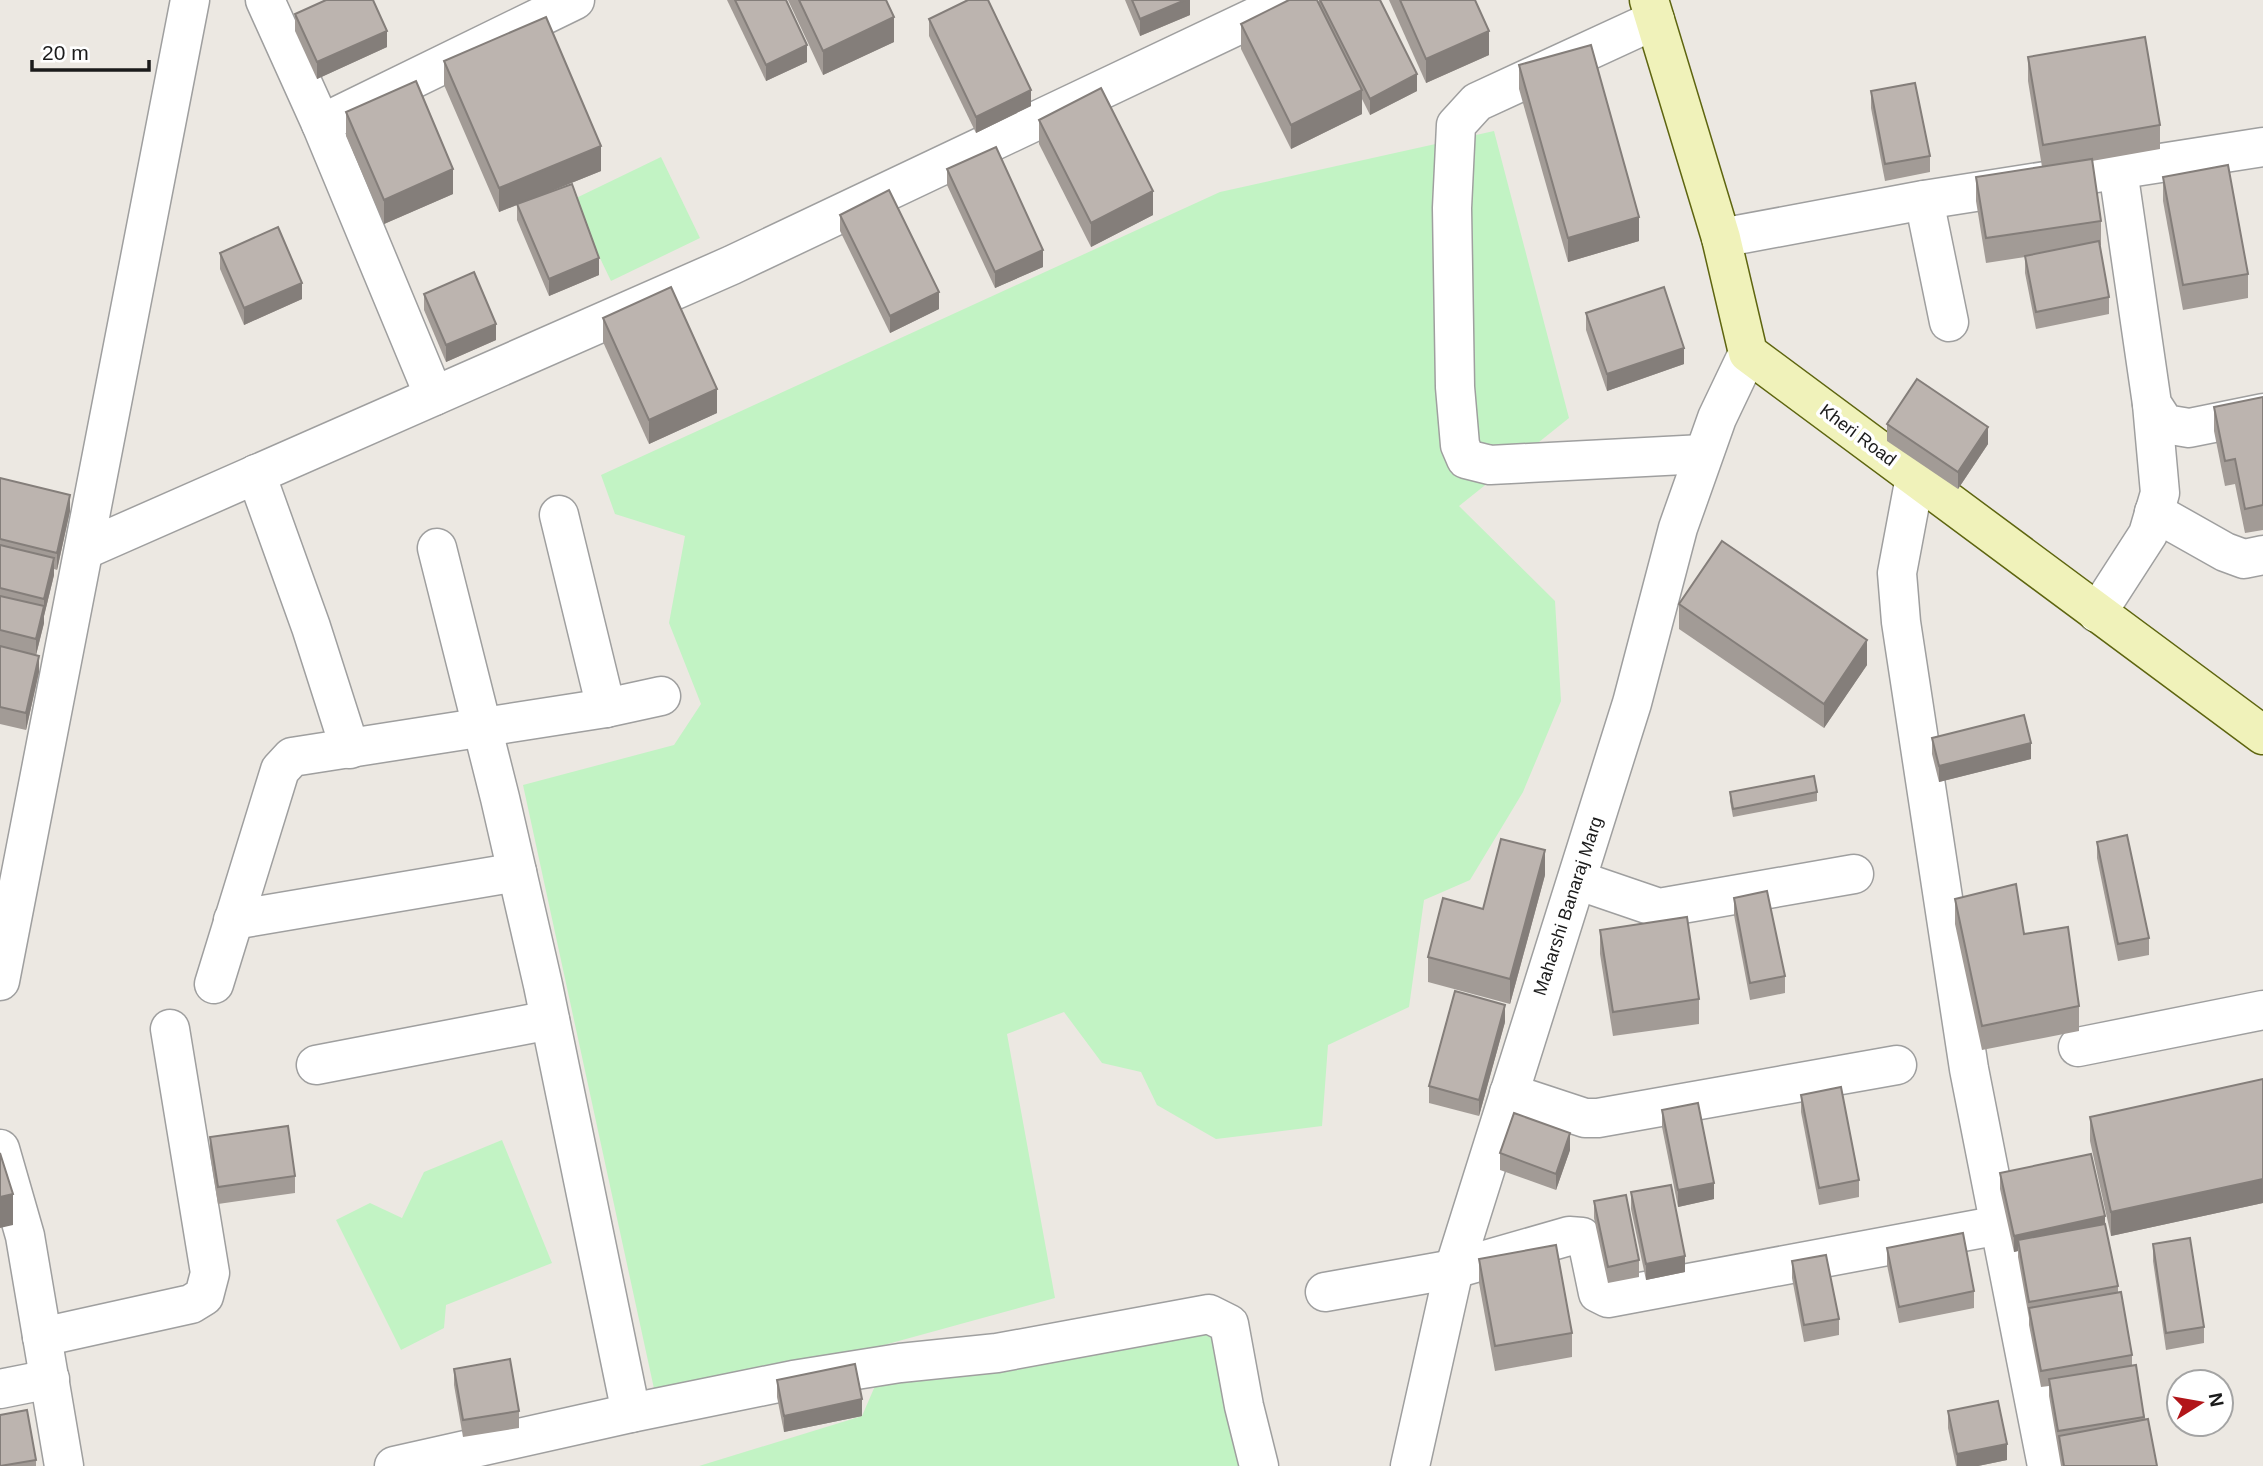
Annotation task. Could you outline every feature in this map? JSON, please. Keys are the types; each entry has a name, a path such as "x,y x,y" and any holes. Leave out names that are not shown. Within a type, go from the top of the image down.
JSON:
{"street":[{"path":"0,981 190,0"},
{"path":"265,0 321,124 434,396"},
{"path":"321,124 575,0"},
{"path":"84,550 732,265 1291,0"},
{"path":"1703,454 1490,465 1466,459 1460,445 1455,387 1452,208 1456,125 1477,102 1652,10 1721,238 1748,353"},
{"path":"1721,238 1924,200 2263,147"},
{"path":"2097,613 2148,534 2160,493 2152,404 2118,170"},
{"path":"1924,200 1950,322"},
{"name":"Maharshi Banaraj Marg","path":"1410,1466 1454,1269 1632,703 1678,528 1717,418 1748,353"},
{"name":"Kheri Road","path":"1748,353 2263,735"},
{"path":"2152,404 2165,424 2189,428 2263,413"},
{"path":"256,474 311,627 349,749"},
{"path":"1915,477 1897,573 1901,622 1969,1069 2047,1466"},
{"path":"2154,512 2225,552 2244,559 2263,555"},
{"path":"559,514 606,708"},
{"path":"437,548 517,872 631,1413"},
{"path":"214,984 279,770 292,757 606,708 661,696"},
{"path":"233,920 517,872"},
{"path":"1577,880 1659,908 1854,874"},
{"path":"2078,1047 2263,1010"},
{"path":"316,1065 550,1020"},
{"path":"42,1336 191,1304 204,1296 210,1273 170,1029"},
{"path":"1509,1094 1585,1118 1598,1118 1897,1065"},
{"path":"0,1149 13,1238 42,1336 64,1466"},
{"path":"1325,1292 1454,1269 1569,1236 1582,1237 1588,1245 1598,1293 1608,1298 2000,1225"},
{"path":"394,1466 520,1452 631,1413 793,1380 900,1363 997,1353 1209,1314 1229,1324 1244,1406 1259,1466"},
{"path":"0,1389 50,1379"}],"green space":[{"path":"1494,131 1569,418 1459,506 1555,601 1561,701 1523,792 1470,880 1424,900 1409,1007 1328,1045 1322,1126 1216,1139 1157,1105 1141,1072 1102,1063 1064,1012 1007,1034 1055,1298 658,1407 523,785 674,745 701,704 669,623 685,536 615,514 601,475 1220,192"},
{"path":"661,157 700,238 611,281 572,200"},
{"path":"502,1140 552,1263 446,1305 444,1328 401,1350 336,1220 370,1203 402,1218 424,1172"},
{"path":"1222,1320 1248,1466 699,1466 862,1416 888,1356"}],"building":[{"path":"326,0 373,0 387,31 317,62 295,14"},
{"path":"735,0 786,0 807,45 766,65"},
{"path":"799,0 886,0 894,17 823,51"},
{"path":"968,0 988,0 1031,90 976,117 929,19"},
{"path":"1132,0 1185,0 1140,19"},
{"path":"1289,0 1317,0 1362,90 1291,125 1241,24"},
{"path":"1320,0 1380,0 1417,74 1370,99"},
{"path":"1400,0 1475,0 1489,31 1426,59"},
{"path":"546,17 601,146 499,188 444,61"},
{"path":"2145,37 2160,125 2043,145 2028,57"},
{"path":"1591,45 1639,217 1568,238 1519,65"},
{"path":"416,81 453,169 384,200 346,112"},
{"path":"1915,83 1930,156 1885,164 1871,91"},
{"path":"1101,88 1153,191 1091,223 1039,120"},
{"path":"996,147 1043,250 995,272 947,169"},
{"path":"2092,159 2101,221 1986,238 1976,177"},
{"path":"2228,165 2248,274 2183,285 2163,177"},
{"path":"572,184 599,258 549,279 517,204"},
{"path":"889,190 939,292 890,316 840,215"},
{"path":"278,227 302,283 244,308 220,253"},
{"path":"2099,241 2109,297 2036,312 2025,256"},
{"path":"474,272 496,324 446,345 424,294"},
{"path":"671,287 717,389 649,420 603,318"},
{"path":"1664,287 1684,348 1607,374 1586,313"},
{"path":"1917,379 1988,427 1958,472 1887,424"},
{"path":"2263,397 2263,505 2245,509 2235,459 2225,461 2214,407"},
{"path":"0,478 70,495 57,553 0,539"},
{"path":"1722,541 1867,640 1824,704 1679,604"},
{"path":"0,545 54,558 44,599 0,588"},
{"path":"0,596 44,606 36,639 0,630"},
{"path":"0,646 39,656 26,713 0,707"},
{"path":"2024,715 2031,743 1939,766 1932,738"},
{"path":"1814,776 1817,792 1733,809 1730,792"},
{"path":"2127,835 2149,938 2118,944 2097,842"},
{"path":"1501,839 1545,850 1510,979 1428,957 1443,898 1483,909"},
{"path":"2016,884 2024,934 2068,927 2079,1006 1982,1026 1955,899"},
{"path":"1767,891 1785,976 1750,983 1734,898"},
{"path":"1687,917 1699,999 1613,1012 1600,930"},
{"path":"1455,991 1505,1005 1479,1100 1429,1086"},
{"path":"2263,1079 2263,1179 2111,1212 2090,1117"},
{"path":"1841,1087 1859,1180 1819,1188 1801,1095"},
{"path":"1698,1103 1714,1183 1678,1190 1662,1110"},
{"path":"1514,1113 1570,1133 1556,1174 1500,1153"},
{"path":"288,1126 295,1176 218,1187 210,1137"},
{"path":"0,1153 13,1194 0,1197"},
{"path":"2091,1154 2105,1216 2014,1236 2000,1173"},
{"path":"1671,1185 1685,1256 1646,1264 1631,1192"},
{"path":"1626,1195 1639,1260 1608,1267 1594,1201"},
{"path":"2105,1224 2118,1286 2029,1302 2018,1240"},
{"path":"1963,1233 1974,1291 1899,1307 1887,1248"},
{"path":"2190,1238 2204,1327 2166,1333 2153,1244"},
{"path":"1556,1245 1572,1333 1495,1346 1479,1259"},
{"path":"1826,1255 1839,1319 1804,1325 1792,1261"},
{"path":"2121,1292 2132,1355 2041,1371 2029,1308"},
{"path":"510,1359 519,1411 463,1420 454,1369"},
{"path":"855,1364 862,1399 784,1416 777,1380"},
{"path":"2136,1365 2144,1417 2058,1431 2049,1379"},
{"path":"1998,1401 2007,1444 1957,1454 1948,1411"},
{"path":"27,1410 36,1460 0,1466 0,1415"},
{"path":"2148,1419 2157,1466 2064,1466 2059,1436"}]}
